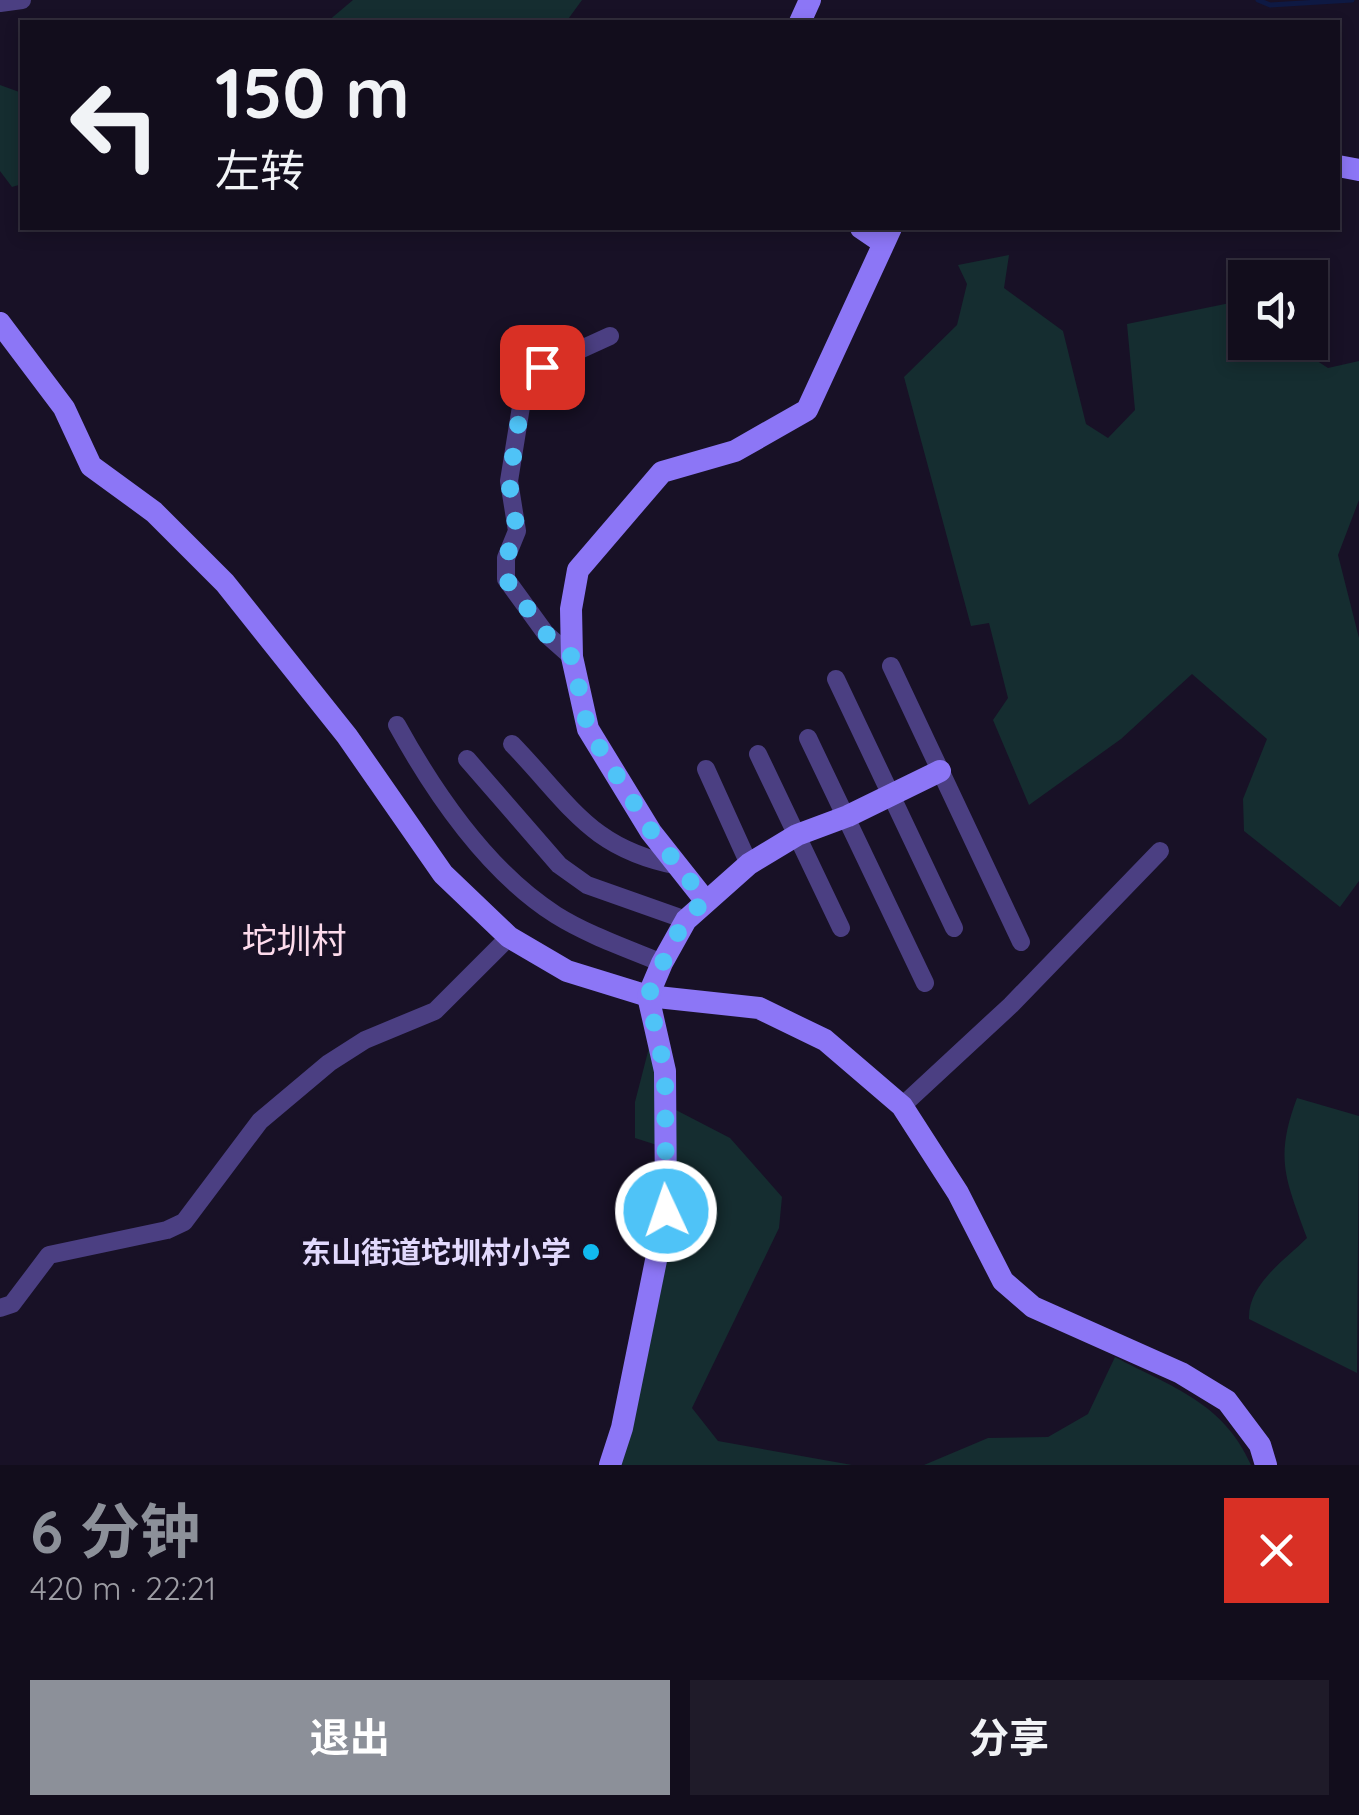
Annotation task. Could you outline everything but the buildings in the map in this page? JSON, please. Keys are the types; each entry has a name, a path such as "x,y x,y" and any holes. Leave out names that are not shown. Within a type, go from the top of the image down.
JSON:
{"street":[{"path":"0,3 22,0"},
{"path":"704,899 626,794 588,729 572,657 571,609 578,570 662,472 735,452 808,410 887,235"},
{"path":"0,323 64,408 91,466 154,512 225,582 347,736 443,874 509,937 567,971 648,996 759,1008 825,1040 902,1106 958,1193 1003,1281 1033,1307 1181,1373 1227,1402 1260,1445 1266,1465"},
{"path":"572,657 546,634 506,579 506,558 517,531 509,482 524,388 542,367 610,336"},
{"path":"891,666 1021,942"},
{"path":"836,678 954,928"},
{"path":"397,725 421,769 459,821 512,879 554,914 662,963"},
{"path":"808,738 925,983"},
{"path":"512,744 600,840 644,859 678,866"},
{"path":"758,754 841,928"},
{"path":"467,759 559,866 588,885 686,920"},
{"path":"706,769 749,864"},
{"path":"610,1465 622,1428 666,1211 665,1071 648,996 662,963 686,920 704,899 749,864 797,835 848,816 940,770"},
{"path":"902,1106 1010,1005 1160,850"},
{"path":"0,1308 12,1304 36,1266 50,1255 184,1222 260,1122 330,1063 365,1040 435,1011 509,937"}],"green space":[{"path":"353,0 582,0 567,20 329,20"},
{"path":"0,85 20,92 20,185 12,187 0,171"},
{"path":"1009,255 1004,288 1063,331 1086,424 1108,438 1135,410 1127,324 1228,303 1228,360 1316,360 1328,368 1359,361 1359,500 1338,555 1359,638 1359,881 1340,907 1244,831 1243,799 1267,739 1192,674 1121,739 1029,805 993,720 1008,698 989,623 971,626 904,377 957,325 967,284 958,265"},
{"path":"652,1036 674,1109 730,1138 782,1197 779,1228 692,1408 718,1441 852,1465 610,1465 636,1365 663,1147 635,1138 635,1102"},
{"path":"1297,1098 1359,1116 1357,1373 1249,1319 1250,1306 1261,1284 1307,1238 1286,1169 1286,1137"},
{"path":"1115,1357 1211,1411 1226,1426 1251,1465 924,1465 988,1438 1048,1437 1088,1414"}],"waterway":[{"path":"1258,0 1270,5 1352,0"}],"place":[{"name":"东山街道坨圳村小学","path":"591,1252"}],"district":[{"name":"坨圳村","path":"294,940"}],"route":[{"path":"542,367 524,388 523,413 512,452 509,482 517,531 506,558 506,579 546,634 572,657 588,729 652,832 704,899 674,938 648,996 665,1071 666,1211"}]}
